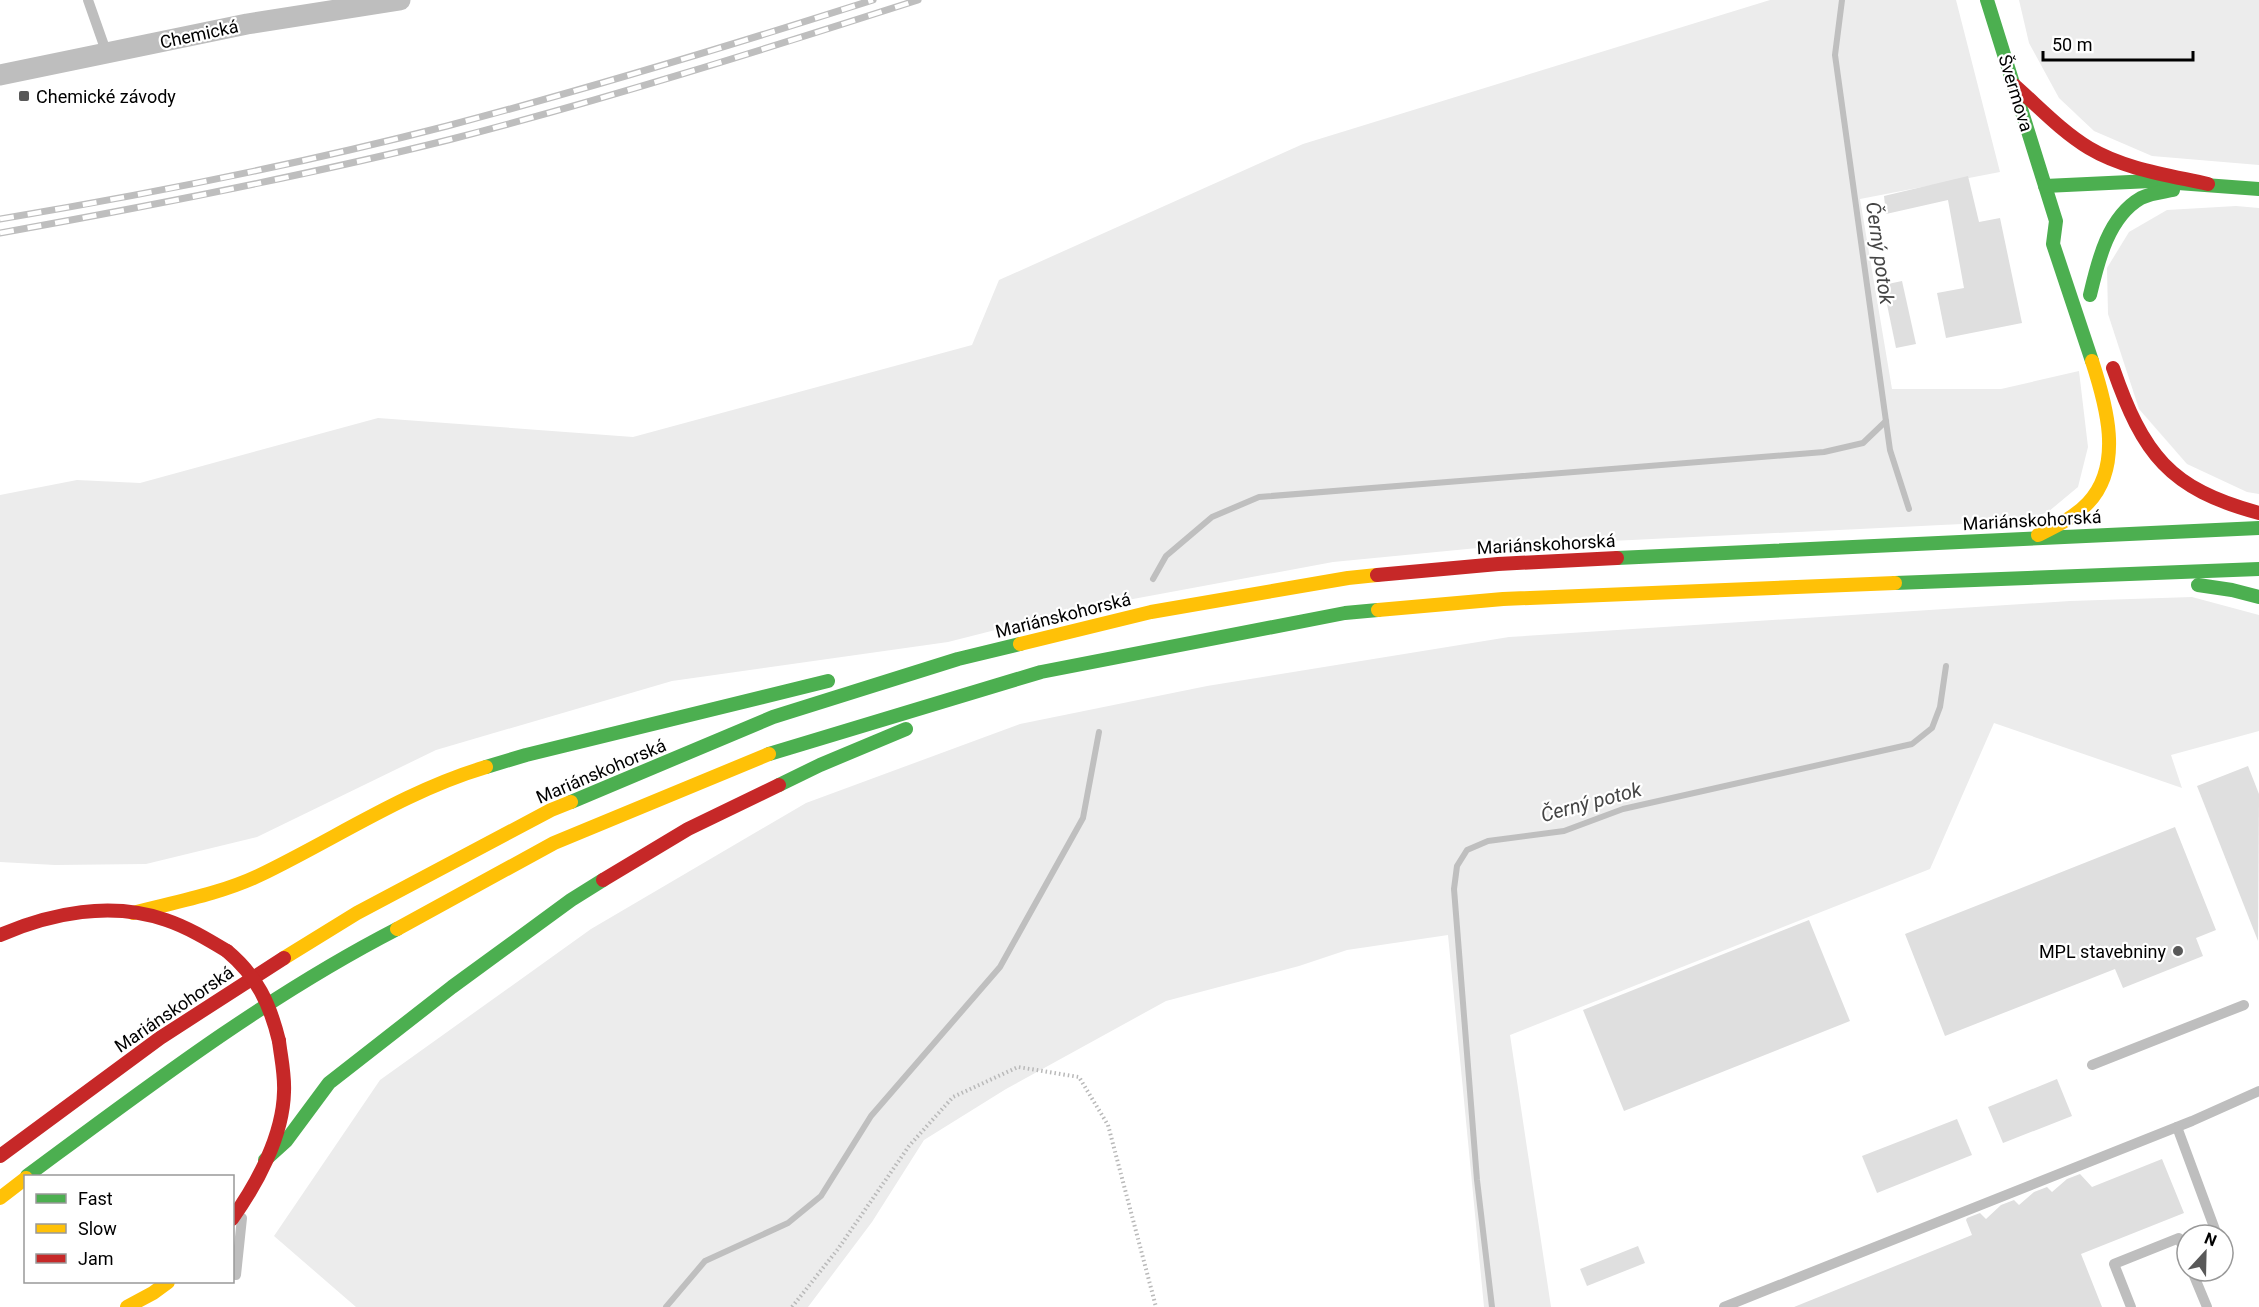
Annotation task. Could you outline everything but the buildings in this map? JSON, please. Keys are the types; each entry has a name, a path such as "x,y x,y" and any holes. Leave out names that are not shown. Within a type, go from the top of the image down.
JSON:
{"main road":[{"name":"Švermova","path":"1987,0 2056,221"},
{"path":"2014,85 2079,141 2102,154 2129,166 2208,184"},
{"path":"2045,186 2151,181 2259,189"},
{"path":"2083,273 2092,301 2102,248 2132,205 2142,198 2155,194 2208,184"},
{"path":"2056,221 2067,233"},
{"path":"2033,538 2073,516 2089,502 2101,483 2107,465 2107,425 2101,388 2053,244 2056,221"},
{"path":"2111,360 2124,403 2138,433 2162,462 2180,479 2208,497 2259,513"},
{"name":"Mariánskohorská","path":"0,1156 160,1038 277,962 357,913 551,810 773,717 958,659 1151,612 1348,578 1498,564 2259,528"},
{"path":"29,1175 181,1063 290,991 370,943 554,843 781,749 1041,672 1345,613 1492,600 2259,569"},
{"path":"2136,575 2232,590 2259,597"},
{"path":"866,672 958,659"},
{"path":"265,1160 286,1141 329,1083 452,987 571,900 688,829 820,765 1041,672"},
{"path":"133,913 219,891 258,876 406,798 453,777 526,755 843,677"},
{"path":"0,935 39,919 76,913 133,913 157,918 205,938 227,951 251,972 274,1018 283,1072 284,1097 265,1160 244,1205 234,1217"},
{"path":"20,915 39,919"},
{"path":"0,1198 24,1179"},
{"path":"127,1307 153,1293 166,1283"}],"street":[{"name":"Chemická","path":"0,75 247,24 400,0"}],"lane":[{"path":"88,0 108,54"},
{"path":"2092,1065 2244,1005"},
{"path":"1724,1307 2177,1127 2259,1091"},
{"path":"2177,1127 2213,1223"},
{"path":"236,1275 244,1205"},
{"path":"2131,1307 2114,1264 2175,1240"},
{"path":"2197,1283 2207,1307"}],"path":[{"path":"792,1307 838,1249 909,1146 953,1097 1018,1067 1079,1077 1108,1125 1156,1307"}],"shaded area":[{"path":"1770,0 1956,0 2000,172 1860,199 1892,389 2001,389 2079,371 2088,447 2078,487 2048,512 2023,521 1488,547 1333,562 1079,609 948,642 672,681 436,750 257,837 146,864 55,865 0,862 0,495 77,480 140,483 378,418 633,437 972,345 999,280 1303,144"},
{"path":"2019,0 2259,0 2259,165 2152,156 2094,131 2059,98 2029,43"},
{"path":"2236,206 2259,208 2259,494 2247,492 2187,464 2139,409 2108,314 2107,268 2129,232 2167,210"},
{"path":"2192,597 2259,615 2259,731 2171,755 2182,788 1994,723 1930,869 1510,1035 1551,1307 1484,1307 1448,935 1347,950 1299,966 1166,1001 1006,1089 924,1140 872,1222 808,1307 356,1307 274,1236 380,1080 591,929 806,803 1020,724 1207,686 1509,637 2070,601"}],"waterway":[{"name":"Černý potok","path":"1842,0 1835,55 1890,450 1909,509"},
{"path":"1153,579 1166,556 1212,517 1259,497 1824,452 1863,443 1886,421"},
{"name":"Černý potok","path":"1492,1307 1477,1180 1454,889 1457,866 1467,850 1488,841 1564,831 1623,809 1912,744 1932,728 1940,707 1946,666"},
{"path":"666,1307 705,1261 788,1223 821,1196 871,1116 1000,967 1083,818 1099,732"}],"railway":[{"path":"0,219 225,177 392,140 608,81 873,0"},
{"path":"0,233 225,190 448,140 625,91 918,0"}],"traffic: fast":[{"path":"1987,0 2056,221 2053,244 2092,361"},
{"path":"2045,186 2151,181 2259,189"},
{"path":"2090,295 2101,254 2120,216 2141,198 2173,190"},
{"path":"1617,558 2259,528"},
{"path":"1895,583 2259,569"},
{"path":"2198,585 2259,597"},
{"path":"769,754 1041,672 1345,613 1378,610"},
{"path":"571,802 773,717 958,659 1020,644"},
{"path":"486,767 526,755 828,681"},
{"path":"779,785 906,729"},
{"path":"265,1160 286,1141 329,1083 452,987 571,900 603,880"},
{"path":"28,1175 162,1077 253,1014 300,984 397,929"}],"traffic: slow":[{"path":"2038,535 2065,521 2083,508 2099,488 2106,471 2109,434 2102,396 2092,361"},
{"path":"1020,644 1151,612 1377,575"},
{"path":"1378,610 1503,599 1895,583"},
{"path":"397,929 554,843 769,754"},
{"path":"133,913 245,882 399,802 456,777 486,767"},
{"path":"284,958 357,913 551,810 571,802"},
{"path":"0,1198 24,1180"},
{"path":"127,1307 167,1283"}],"traffic: jam":[{"path":"2014,85 2069,134 2089,148 2117,161 2208,184"},
{"path":"2113,368 2136,424 2164,464 2181,479 2202,492 2259,513"},
{"path":"1377,575 1498,564 1617,558"},
{"path":"603,880 688,829 779,785"},
{"path":"0,935 60,916 82,912 124,911 145,914 174,923 227,951"},
{"path":"227,951 247,970 261,992 267,1003 279,1041"},
{"path":"0,1156 160,1038 284,958"},
{"path":"234,1216 251,1191 267,1159 279,1125 283,1109 284,1086 279,1041"}],"place":[{"name":"Chemické závody","path":"24,96"},
{"name":"MPL stavebniny","path":"2178,951"}]}
